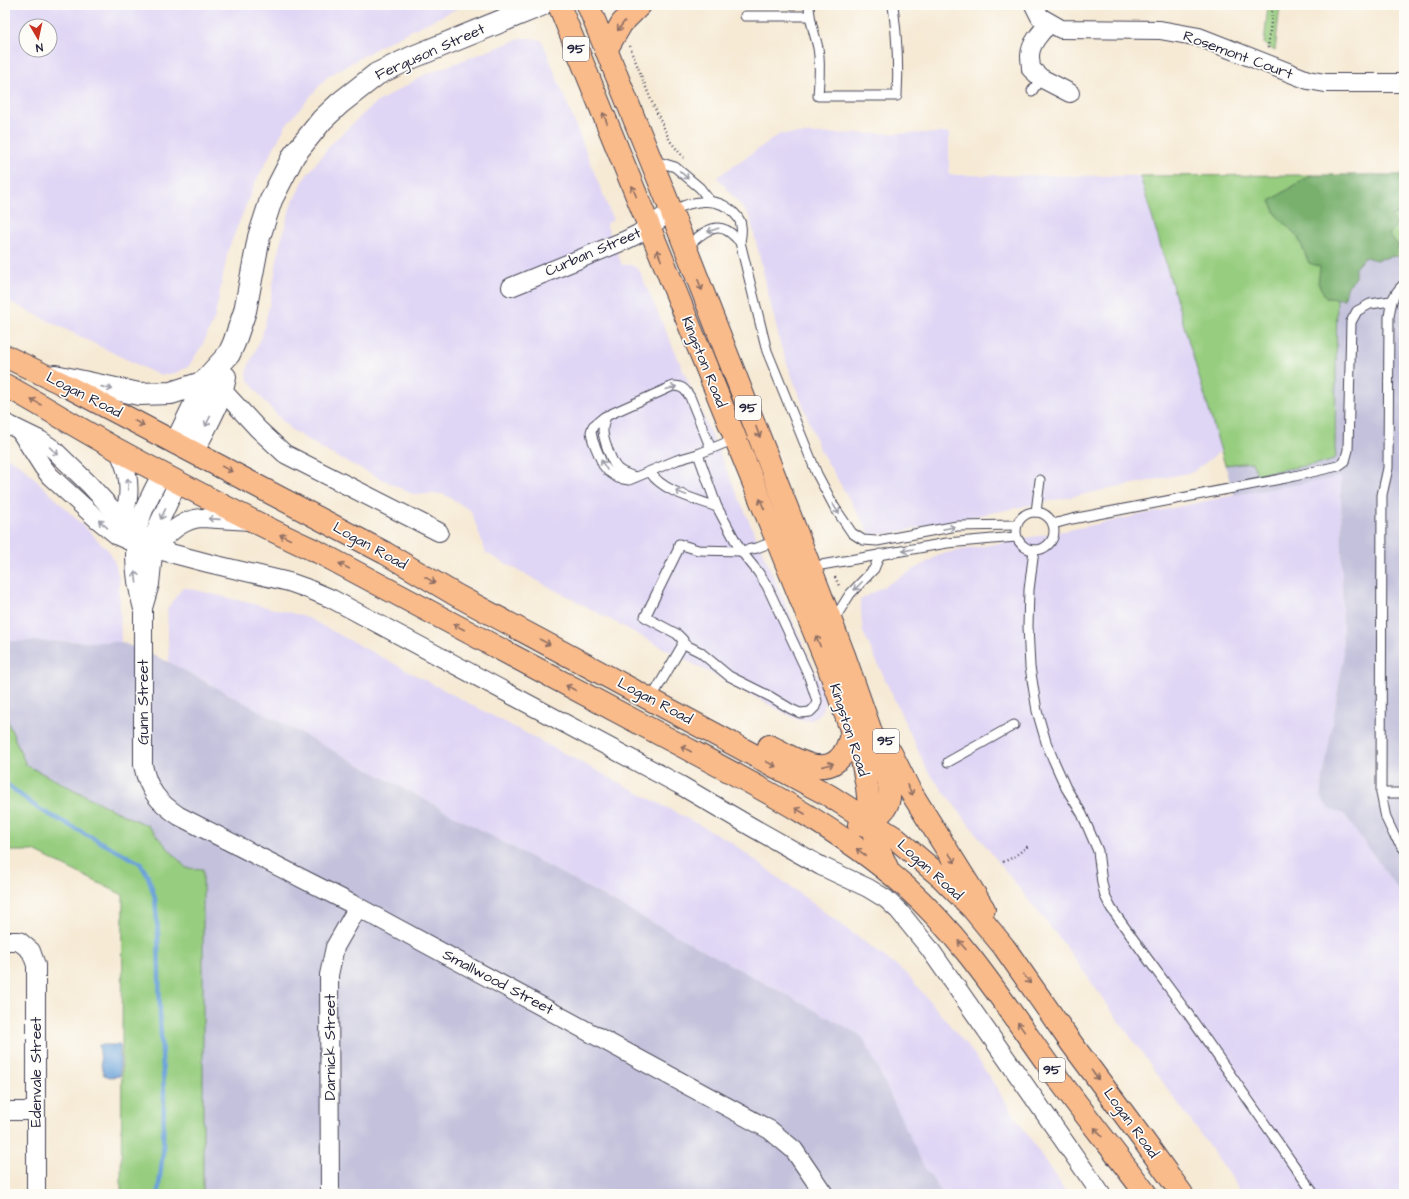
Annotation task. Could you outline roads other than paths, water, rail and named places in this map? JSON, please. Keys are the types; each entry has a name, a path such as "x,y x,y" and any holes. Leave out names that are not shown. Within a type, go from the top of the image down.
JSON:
{"main road":[{"name":"Kingston Road","path":"559,5 648,227 777,540 800,570 832,624 823,667 890,786 890,800 887,807 882,813 870,820 865,771 852,730 823,667 800,570 686,248 588,5"},
{"path":"606,50 622,23 640,5"},
{"name":"Logan Road","path":"5,356 42,373 378,549 456,595 830,796 870,820 910,849 972,908 1004,947 1072,1044 1182,1194"},
{"name":"Logan Road","path":"5,385 170,478 253,522 318,552 697,754 773,796 833,832 890,873 928,908 967,951 1076,1104 1146,1194"},
{"path":"170,478 184,447"},
{"name":"95","path":"823,667 862,681 885,740 903,778 931,826 977,896 1004,947"},
{"path":"724,739 751,741 764,744 802,762 822,766 833,764 842,756 852,730"},
{"path":"833,832 854,827 870,820"},
{"name":"95","path":"870,820 876,843 890,873"}],"street":[{"name":"Ferguson Street","path":"184,447 213,386 212,372 229,354 243,319 259,237 271,200 294,155 322,120 340,102 377,74 413,56 541,5"},
{"path":"1034,5 1040,17 1050,24 1043,29 1034,42 1030,55 1036,84 1070,93"},
{"name":"Rosemont Court","path":"1050,24 1061,29 1160,30 1199,37 1308,80 1325,83 1404,83"},
{"name":"Curban Street","path":"511,287 620,243 672,212"},
{"path":"42,373 139,394 171,392 213,386 285,454 439,532"},
{"path":"13,427 55,481 114,533 126,540 178,526 195,518 253,522"},
{"path":"13,427 40,440 53,449 89,484 138,536 208,563 289,582 332,599 673,781 821,866 862,884 886,899 905,918 929,948 1101,1194"},
{"path":"118,450 128,479 138,536"},
{"name":"Gunn Street","path":"154,794 146,779 144,765 143,609 150,584 138,536 142,515 170,478"},
{"name":"Smallwood Street","path":"154,794 165,807 179,816 358,907 770,1130 794,1150 824,1194"},
{"name":"Darnick Street","path":"330,1194 329,975 335,947 358,907"},
{"name":"Edenvale Street","path":"5,940 19,941 31,951 36,965 36,1194"},
{"path":"5,1111 36,1112"}],"lane":[{"path":"809,5 809,16 818,49 820,72 818,96 897,96 898,40 893,5"},
{"path":"745,16 809,16"},
{"path":"651,160 675,167 700,188 710,201"},
{"path":"672,212 679,207 692,203 710,201 726,207 737,216 741,226 740,242 768,351 817,474 832,502 852,533 863,540 869,541 886,540 957,526 1017,525"},
{"path":"686,248 709,230 720,227 729,232 740,242"},
{"path":"1404,284 1391,301 1389,318 1388,468 1382,495 1382,793 1386,818 1394,835 1404,850"},
{"path":"1053,524 1072,519 1286,478 1338,466 1346,461 1348,450 1351,322 1356,311 1370,304 1391,301"},
{"path":"710,449 690,396 685,389 680,386 673,386 606,416 593,426 591,432 603,465 608,472 618,478 629,480 677,460 698,454 735,439"},
{"path":"682,643 700,652 729,676 800,713 810,712 815,707 823,667 758,572 741,551 717,507 698,454"},
{"path":"650,472 655,479 669,489 717,507"},
{"path":"1036,512 1040,480"},
{"path":"1036,512 1046,516 1053,524 1054,530 1050,542 1046,547 1040,550 1034,550 1023,546 1016,537 1017,525 1024,516 1036,512"},
{"path":"800,570 880,554 947,543 1016,537"},
{"path":"651,699 682,646 682,640 677,634 645,617 678,550 679,544 698,550 741,551 757,548 777,540"},
{"path":"1034,550 1029,590 1028,626 1030,668 1037,711 1052,759 1066,788 1082,814 1098,851 1105,896 1130,934 1186,1011 1314,1194"},
{"path":"832,624 850,594 874,569 880,554"},
{"path":"948,762 1014,725"},
{"path":"1382,793 1404,793"}],"water":[{"path":"99,1045 120,1045 120,1076 110,1077 104,1075"}],"waterway":[{"path":"5,783 39,809 140,863 148,876 155,898 158,933 164,1092 163,1152 158,1194"}]}
